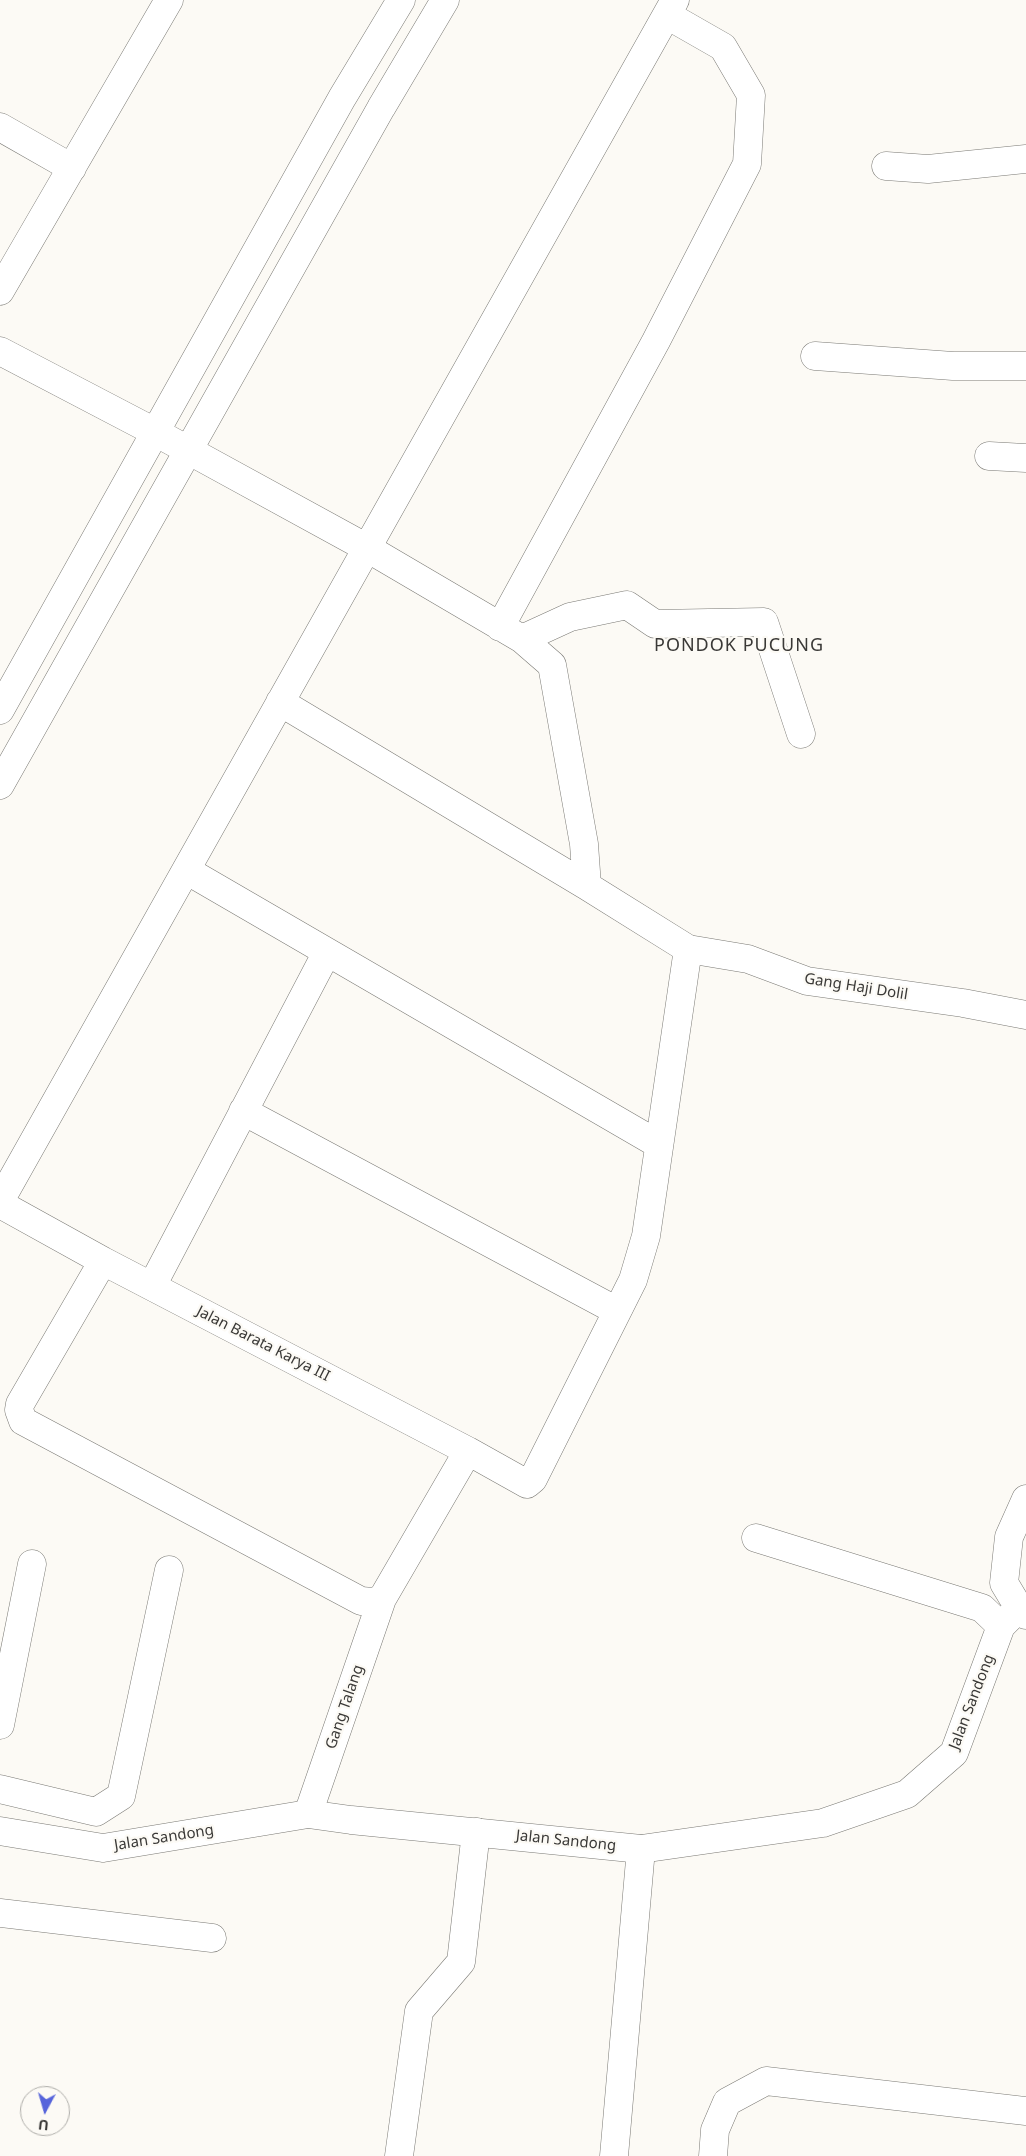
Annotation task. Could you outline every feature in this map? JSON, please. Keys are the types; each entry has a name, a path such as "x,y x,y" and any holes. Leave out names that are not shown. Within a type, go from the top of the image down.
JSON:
{"street":[{"path":"0,291 168,0"},
{"path":"0,710 342,98 401,0"},
{"path":"0,785 187,450 376,117 445,0"},
{"path":"0,1202 671,8 723,47 751,96 747,164 656,341 511,633"},
{"path":"0,126 72,168"},
{"path":"886,166 928,169 1026,159"},
{"path":"0,351 155,432 368,548 511,633 552,665 584,844 587,886"},
{"path":"816,356 953,366 1026,366"},
{"path":"989,456 1026,458"},
{"path":"511,633 570,617 627,605 655,624 764,622 801,734"},
{"path":"243,1111 617,1311 633,1280 646,1236 688,949 587,886 280,702"},
{"path":"186,870 658,1144"},
{"name":"Gang Haji Dolil","path":"688,949 748,959 807,981 963,1003 1026,1015"},
{"path":"152,1286 327,952"},
{"name":"Jalan Barata Karya III","path":"0,1202 103,1261 468,1451 527,1484 533,1479 617,1311"},
{"path":"103,1261 20,1404 19,1410 23,1421 361,1601 373,1602 382,1599"},
{"name":"Gang Talang","path":"308,1814 382,1599 468,1451"},
{"path":"1015,1617 1004,1583 1009,1537 1026,1499"},
{"path":"756,1538 1015,1617"},
{"path":"0,1725 32,1564"},
{"path":"0,1789 96,1812 121,1796 169,1570"},
{"name":"Jalan Sandong","path":"0,1831 103,1848 308,1814 641,1849 823,1823 907,1794 954,1753 1015,1617"},
{"path":"399,2156 419,2011 461,1962 476,1832"},
{"path":"614,2156 641,1849"},
{"path":"0,1913 212,1938"},
{"path":"713,2156 715,2130 727,2102 766,2081 1026,2111"}],"district":[{"name":"PONDOK PUCUNG","path":"739,646"}]}
